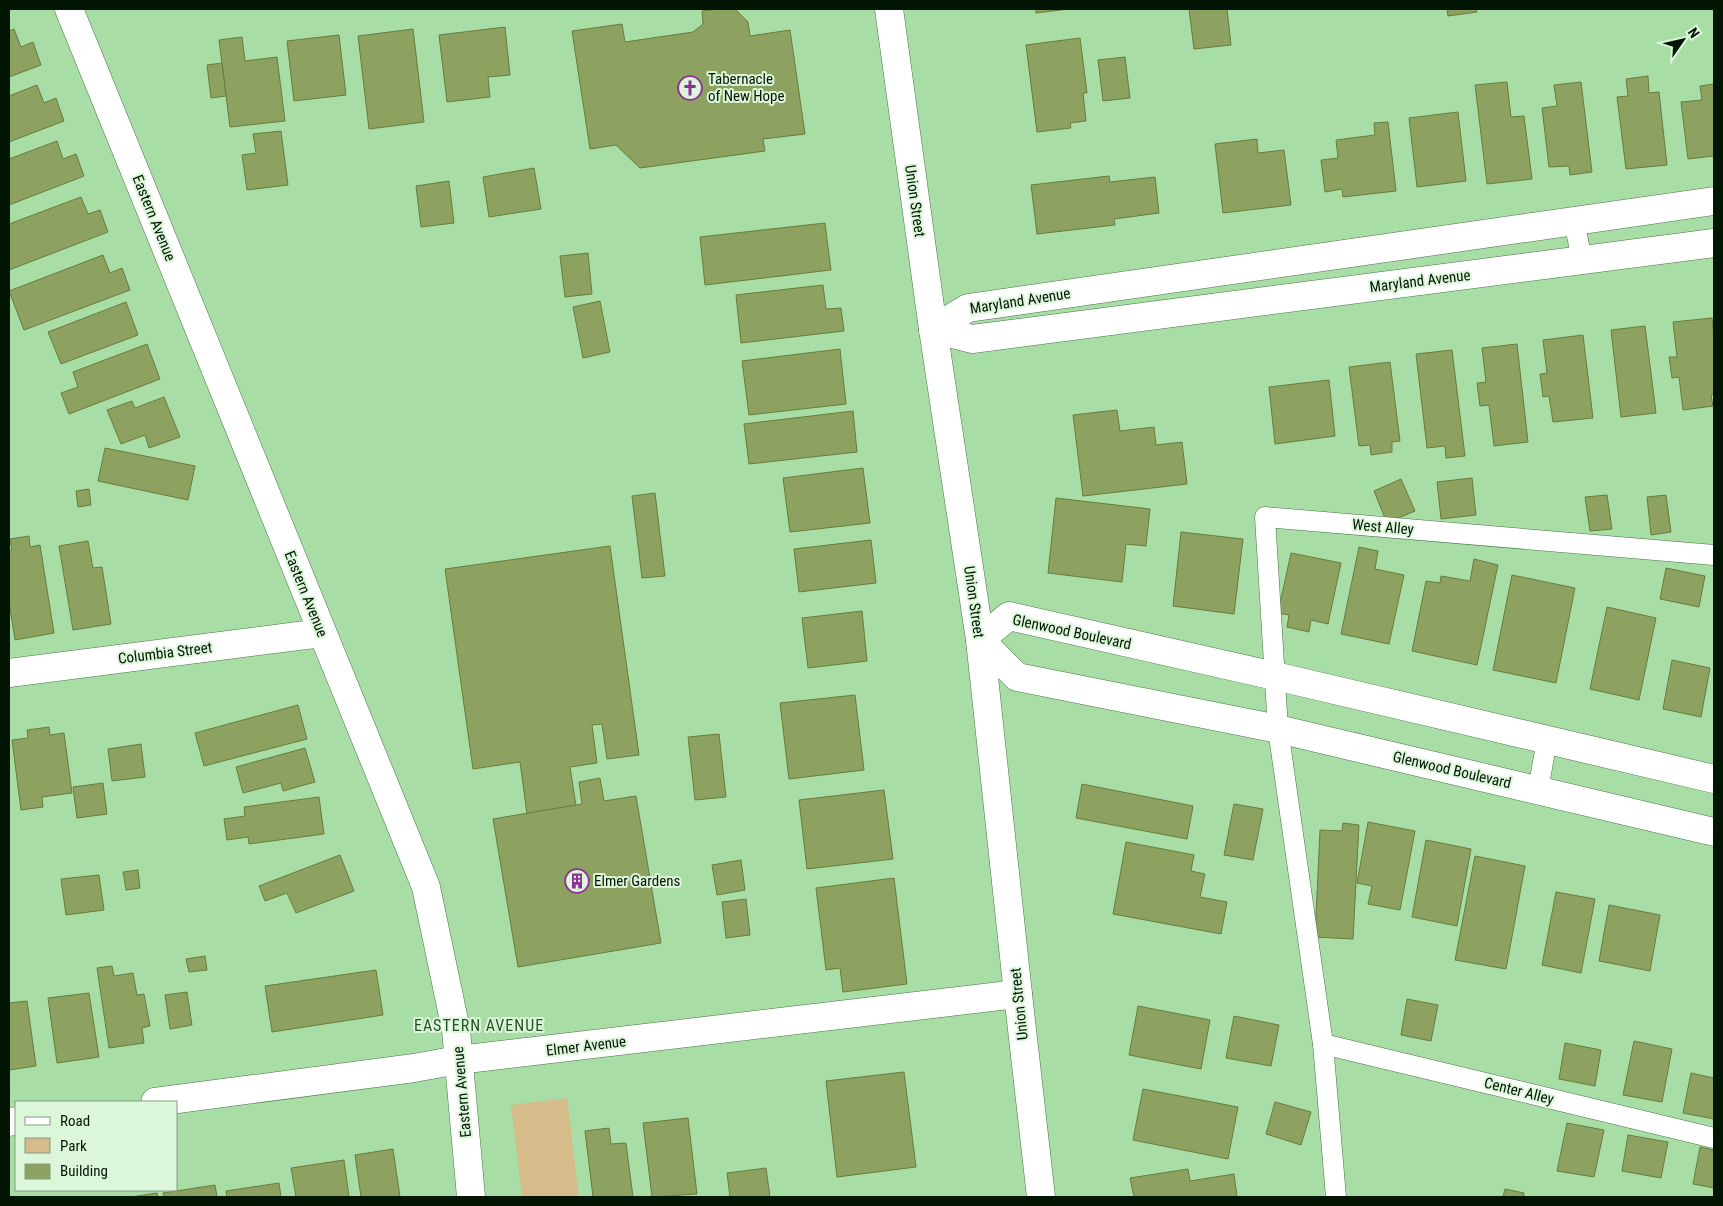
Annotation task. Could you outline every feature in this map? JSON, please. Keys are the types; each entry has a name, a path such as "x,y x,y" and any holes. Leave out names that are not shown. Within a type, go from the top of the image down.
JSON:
{"street":[{"name":"Eastern Avenue","path":"69,9 426,887 456,1030 472,1197"},
{"name":"Union Street","path":"889,9 933,329 980,640 1041,1197"},
{"name":"Maryland Avenue","path":"933,329 968,308 1714,201"},
{"name":"Maryland Avenue","path":"933,329 972,340 1714,243"},
{"name":"Glenwood Boulevard","path":"1714,778 1009,616 980,640 1017,677 1278,729 1714,832"},
{"name":"Columbia Street","path":"9,673 322,633"},
{"name":"Elmer Avenue","path":"162,1101 405,1069 458,1060 1018,994"}],"lane":[{"path":"1574,221 1582,260"},
{"name":"West Alley","path":"1278,729 1265,517 1714,555"},
{"path":"1278,729 1323,1044 1336,1197"},
{"path":"1538,790 1547,740"},
{"name":"Center Alley","path":"1323,1044 1714,1138"}],"green space":[{"path":"567,1098 579,1197 522,1197 511,1105"}],"building":[{"name":"Tabernacle of New Hope","path":"735,9 748,22 750,36 790,30 805,134 763,139 765,151 640,168 616,145 590,149 572,31 622,24 625,42 693,32 703,24 702,11"},
{"path":"1036,9 1069,9 1036,13"},
{"path":"1189,9 1227,9 1231,45 1194,49"},
{"path":"1447,9 1476,9 1477,12 1448,16"},
{"path":"505,27 510,75 488,77 490,97 447,102 439,35"},
{"path":"14,29 21,47 33,42 41,65 9,77 9,31"},
{"path":"413,29 424,122 369,129 358,36"},
{"path":"339,35 346,95 294,101 287,41"},
{"path":"242,37 245,61 277,57 285,121 230,127 219,40"},
{"path":"1080,38 1087,93 1083,93 1086,121 1070,123 1071,128 1037,132 1026,45"},
{"path":"1125,57 1130,98 1103,101 1098,60"},
{"path":"222,63 226,96 211,98 207,65"},
{"path":"1648,76 1649,93 1659,92 1667,165 1626,169 1617,97 1628,96 1626,79"},
{"path":"1507,82 1511,117 1524,116 1532,179 1487,184 1475,85"},
{"path":"1581,82 1592,172 1570,175 1569,166 1549,167 1542,108 1557,106 1554,85"},
{"path":"1714,84 1714,156 1688,159 1681,102 1702,100 1700,86"},
{"path":"37,85 44,103 56,98 64,121 9,142 9,96"},
{"path":"1458,112 1466,181 1417,187 1409,118"},
{"path":"1388,122 1396,191 1343,197 1342,189 1325,192 1321,160 1338,158 1336,140 1375,135 1374,123"},
{"path":"281,131 288,185 247,190 242,155 256,153 253,134"},
{"path":"1257,139 1258,153 1284,150 1291,205 1223,213 1215,144"},
{"path":"57,141 63,159 76,154 84,176 9,205 9,159"},
{"path":"534,168 541,209 489,217 483,177"},
{"path":"1109,176 1110,182 1155,177 1159,213 1114,219 1115,225 1037,234 1031,185"},
{"path":"449,181 454,223 421,227 416,186"},
{"path":"81,197 88,214 100,210 108,232 9,270 9,224"},
{"path":"825,223 831,270 705,285 700,237"},
{"path":"588,253 592,294 565,297 560,256"},
{"path":"103,255 110,273 122,268 130,290 24,330 9,291"},
{"path":"823,285 826,309 841,308 844,331 741,343 736,295"},
{"path":"600,301 610,352 583,358 573,307"},
{"path":"126,302 138,335 61,364 48,332"},
{"path":"1712,318 1714,394 1711,395 1713,406 1683,410 1679,377 1672,378 1669,357 1677,357 1673,322"},
{"path":"1645,326 1656,413 1621,417 1611,330"},
{"path":"1583,335 1593,418 1553,422 1549,396 1543,397 1540,374 1547,373 1543,340"},
{"path":"147,344 160,379 69,414 61,393 78,387 73,372"},
{"path":"1517,344 1528,442 1494,446 1489,405 1480,406 1477,383 1486,382 1482,348"},
{"path":"840,349 846,404 749,415 742,361"},
{"path":"1452,350 1465,456 1446,458 1445,446 1427,448 1416,354"},
{"path":"1390,362 1400,441 1392,442 1392,452 1371,455 1370,445 1359,446 1349,367"},
{"path":"1329,380 1335,436 1275,444 1269,387"},
{"path":"164,397 180,437 149,448 145,435 121,444 107,410 132,401 135,408"},
{"path":"1117,410 1120,431 1154,427 1156,445 1182,442 1187,484 1083,496 1073,415"},
{"path":"853,411 857,452 749,464 744,424"},
{"path":"105,448 195,466 188,500 98,481"},
{"path":"863,468 870,523 790,532 783,478"},
{"path":"1472,478 1476,515 1441,519 1437,482"},
{"path":"1401,479 1415,511 1387,523 1374,491"},
{"path":"89,489 91,505 78,507 76,491"},
{"path":"655,493 665,576 642,578 632,496"},
{"path":"1607,495 1612,529 1590,531 1585,497"},
{"path":"1666,495 1671,532 1651,535 1647,497"},
{"path":"1056,498 1150,509 1146,546 1126,544 1122,582 1048,573"},
{"path":"1181,532 1243,539 1234,614 1173,606"},
{"path":"29,536 30,547 40,545 54,633 15,640 9,602 9,550 12,550 10,539"},
{"path":"871,540 876,583 799,592 794,549"},
{"path":"88,541 93,568 102,567 111,624 73,630 59,546"},
{"path":"610,546 639,755 607,759 602,724 592,725 597,763 570,767 576,806 527,814 520,762 473,769 445,569"},
{"path":"1359,547 1378,551 1375,569 1404,575 1389,644 1341,634"},
{"path":"1291,553 1341,563 1328,624 1311,620 1309,632 1287,627 1289,615 1278,613"},
{"path":"1474,559 1498,565 1477,665 1412,651 1426,581 1440,583 1441,576 1470,581"},
{"path":"1666,568 1705,576 1699,607 1660,599"},
{"path":"1512,575 1575,588 1556,683 1493,670"},
{"path":"1607,607 1656,618 1639,700 1590,689"},
{"path":"862,611 867,661 808,668 802,618"},
{"path":"1672,660 1710,668 1701,717 1663,709"},
{"path":"855,695 864,770 789,779 780,703"},
{"path":"298,705 307,739 204,766 195,733"},
{"path":"49,727 50,735 64,733 72,793 42,797 43,807 21,810 12,740 28,738 27,730"},
{"path":"719,734 726,797 695,800 688,737"},
{"path":"141,744 145,777 112,781 108,749"},
{"path":"305,748 315,782 283,791 281,783 243,793 236,767"},
{"name":"Elmer Gardens","path":"600,778 604,801 636,796 661,943 518,967 493,819 582,804 579,782"},
{"path":"103,783 107,814 77,818 73,787"},
{"path":"1082,784 1193,806 1187,839 1076,818"},
{"path":"884,790 893,859 807,869 799,800"},
{"path":"319,797 324,834 249,844 248,837 227,840 224,819 245,816 244,807"},
{"path":"1234,804 1263,809 1253,860 1224,855"},
{"path":"1368,822 1415,831 1400,910 1368,904 1372,886 1357,883"},
{"path":"1343,823 1359,825 1353,939 1315,937 1320,830 1342,831"},
{"path":"1426,840 1471,849 1457,926 1412,917"},
{"path":"1126,842 1194,855 1191,871 1205,874 1200,897 1227,902 1221,934 1113,914"},
{"path":"340,855 354,891 296,913 287,893 265,901 259,886"},
{"path":"1475,856 1525,866 1506,969 1455,960"},
{"path":"741,860 745,890 717,895 712,865"},
{"path":"138,870 140,888 126,890 123,872"},
{"path":"99,875 104,910 66,915 61,879"},
{"path":"894,878 907,984 843,992 840,968 826,970 816,888"},
{"path":"1556,892 1595,899 1581,973 1542,965"},
{"path":"746,899 750,935 726,938 722,902"},
{"path":"1609,905 1660,915 1650,971 1599,961"},
{"path":"205,956 207,970 189,972 186,959"},
{"path":"112,966 114,976 133,973 137,995 144,994 150,1026 142,1028 144,1043 109,1048 97,968"},
{"path":"376,970 383,1015 272,1032 265,986"},
{"path":"187,992 192,1025 170,1029 165,995"},
{"path":"89,993 99,1057 57,1063 48,998"},
{"path":"1407,999 1438,1005 1431,1041 1401,1035"},
{"path":"27,1001 36,1066 9,1070 9,1003"},
{"path":"1138,1006 1210,1020 1201,1069 1129,1055"},
{"path":"1234,1016 1279,1025 1271,1066 1226,1058"},
{"path":"1634,1041 1672,1049 1662,1102 1623,1095"},
{"path":"1565,1043 1601,1050 1595,1086 1559,1079"},
{"path":"904,1072 916,1167 837,1177 826,1081"},
{"path":"1691,1073 1714,1078 1714,1119 1683,1113"},
{"path":"1143,1089 1238,1107 1228,1159 1133,1140"},
{"path":"1275,1102 1311,1112 1301,1145 1266,1134"},
{"path":"688,1118 697,1194 652,1197 643,1123"},
{"path":"1567,1123 1604,1130 1594,1177 1557,1171"},
{"path":"609,1128 611,1144 626,1143 633,1197 593,1197 585,1131"},
{"path":"1628,1135 1668,1142 1661,1178 1622,1171"},
{"path":"1700,1147 1714,1150 1714,1188 1693,1184"},
{"path":"393,1149 400,1197 361,1197 355,1155"},
{"path":"344,1160 349,1197 296,1197 291,1168"},
{"path":"766,1168 770,1197 730,1197 727,1173"},
{"path":"1188,1169 1190,1181 1234,1174 1237,1197 1134,1197 1130,1178"},
{"path":"279,1183 281,1197 227,1197 226,1191"},
{"path":"215,1185 217,1197 164,1197 163,1193"},
{"path":"1505,1189 1524,1193 1524,1197 1503,1197"},
{"path":"157,1193 158,1197 131,1197"}],"place":[{"name":"Tabernacle of New Hope","path":"690,88"},
{"name":"Elmer Gardens","path":"577,881"}],"district":[{"name":"EASTERN AVENUE","path":"479,1025"}]}
